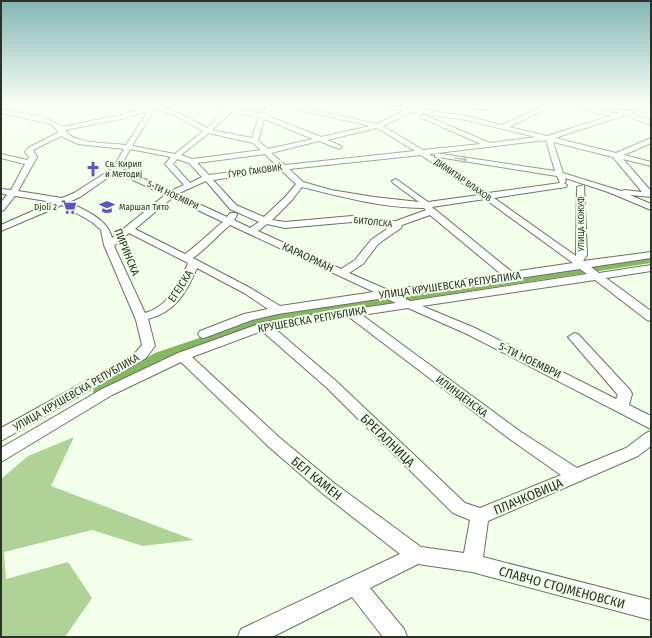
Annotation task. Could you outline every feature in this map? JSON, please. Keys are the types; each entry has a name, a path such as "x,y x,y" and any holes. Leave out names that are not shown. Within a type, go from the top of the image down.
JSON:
{"street":[{"path":"1,208 13,193 33,157 29,152 30,149 54,136"},
{"path":"68,136 73,140 85,143 128,147 176,156 192,161 265,152 335,136"},
{"path":"1,228 77,195 116,169 135,136"},
{"path":"188,185 169,164 176,156 201,136"},
{"path":"230,136 255,141 300,184 330,192 428,208 486,196 563,185 650,194"},
{"path":"255,141 256,136"},
{"path":"313,136 339,147"},
{"name":"ДИМИТАР ВЛАХОВ","path":"395,136 423,152 580,262 651,317"},
{"path":"469,136 489,144"},
{"path":"540,136 651,164"},
{"path":"549,138 555,136"},
{"path":"549,138 563,185"},
{"name":"ЃУРО ЃАКОВИЌ","path":"109,245 171,194 188,185 207,178 282,168 549,138"},
{"path":"616,156 651,140"},
{"path":"423,152 560,174 611,190 651,207"},
{"path":"1,156 29,163"},
{"path":"616,156 650,194"},
{"path":"192,161 233,207 233,214 230,222"},
{"name":"5-ТИ НОЕМВРИ","path":"116,169 230,222"},
{"path":"396,181 420,198 428,208 510,276"},
{"path":"252,231 289,198 300,184"},
{"name":"УЛИЦА КОЖУФ","path":"580,262 582,255 581,187"},
{"name":"ПИРИНСКА","path":"1,191 62,201 95,220 105,229 109,245 141,317 149,346"},
{"name":"БИТОЛСКА","path":"233,207 265,221 285,226 352,219 366,222 397,224 428,208"},
{"name":"КАРАОРМАН","path":"230,222 406,303"},
{"name":"ЕГЕЈСКА","path":"141,317 158,312 169,305 189,274 191,259 213,234 230,222"},
{"path":"342,273 359,262 374,242 398,226 397,224"},
{"path":"127,229 191,259 248,290 278,310"},
{"name":"УЛИЦА КРУШЕВСКА РЕПУБЛИКА","path":"204,334 248,317 278,310 510,276 580,262 651,255"},
{"name":"КРУШЕВСКА РЕПУБЛИКА","path":"1,456 107,392 183,356 264,326 406,303 651,268"},
{"name":"5-ТИ НОЕМВРИ","path":"406,303 471,331 651,423"},
{"name":"ИЛИНДЕНСКА","path":"350,312 516,436 576,476"},
{"name":"БРЕГАЛНИЦА","path":"264,326 331,384 459,508 480,516"},
{"path":"574,337 626,394 621,407"},
{"name":"УЛИЦА КРУШЕВСКА РЕПУБЛИКА","path":"1,435 141,355 149,346"},
{"name":"БЕЛ КАМЕН","path":"183,356 280,448 328,488 417,555 472,563"},
{"path":"94,383 107,392"},
{"name":"ПЛАЧКОВИЦА","path":"480,516 632,452 651,437"},
{"path":"472,563 480,516"},
{"path":"249,637 417,555"},
{"name":"СЛАВЧО СТОЈМЕНОВСКИ","path":"472,563 651,610"},
{"path":"355,586 396,637"}],"green space":[{"path":"74,437 51,486 194,540 143,546 92,530 4,552 6,579 68,562 92,598 65,637 1,637 1,479 28,456"}],"waterway":[{"path":"99,392 159,356 261,320 651,260"}],"place":[{"name":"Св. Кирил и Методиј","path":"93,169"},
{"name":"Djoli 2","path":"69,207"},
{"name":"Маршал Тито","path":"107,207"}]}
